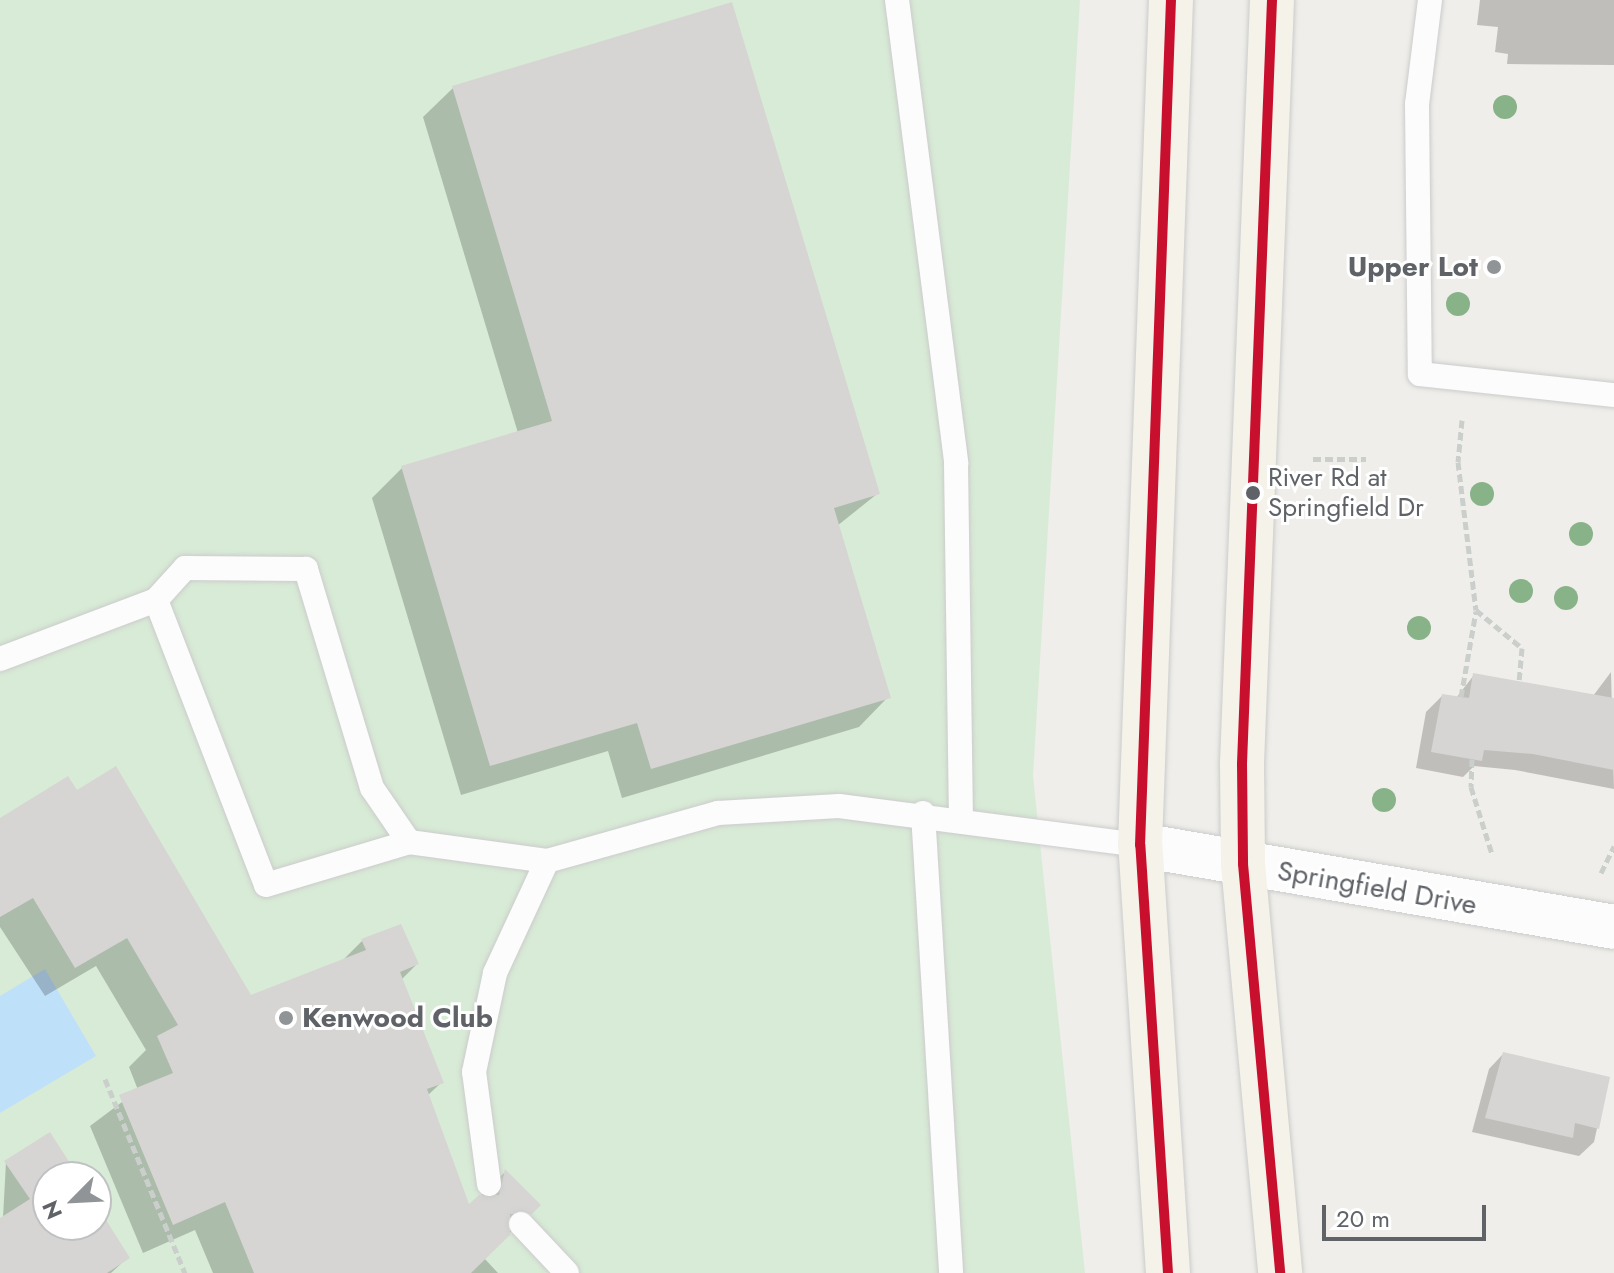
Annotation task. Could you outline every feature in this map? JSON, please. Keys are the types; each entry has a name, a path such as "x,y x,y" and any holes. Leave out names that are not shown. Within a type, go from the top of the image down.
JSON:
{"main road":[{"path":"1168,1273 1140,845 1171,0"},
{"path":"1272,0 1243,864 1280,1273"}],"street":[{"name":"Springfield Drive","path":"1140,845 1614,927"}],"lane":[{"path":"897,0 956,463 961,819"},
{"path":"1430,0 1417,104 1424,216 1420,374 1614,395"},
{"path":"0,659 156,600 185,568 306,569 372,788 409,842"},
{"path":"156,600 266,885 409,842 547,861 718,813 839,806 923,813 1140,845"},
{"path":"923,813 951,1273"},
{"path":"489,1184 474,1072 495,973 547,861"},
{"path":"521,1224 567,1273"}],"path":[{"path":"1313,459 1366,459"},
{"path":"1458,462 1476,610 1461,697"},
{"path":"1476,610 1522,648 1519,680"},
{"path":"1472,759 1475,802 1493,843"},
{"path":"1600,882 1614,846"},
{"path":"105,1079 185,1273"}],"green space":[{"path":"0,0 1080,0 1033,776 1085,1273 0,1273"}],"water":[{"path":"45,969 96,1056 0,1113 0,996"}],"building":[{"path":"732,2 880,494 834,508 891,698 651,769 637,723 490,766 401,466 552,421 452,86"},
{"path":"1473,673 1614,698 1614,770 1533,754 1484,750 1482,761 1431,752 1442,694 1469,698"},
{"name":"Kenwood Club","path":"116,766 251,995 366,950 361,939 401,924 419,964 400,972 444,1083 427,1089 469,1204 479,1195 499,1195 505,1169 541,1205 532,1214 510,1214 510,1235 471,1273 254,1273 225,1202 173,1225 119,1095 173,1073 157,1036 178,1025 127,938 75,968 33,898 0,917 0,818 68,776 77,790"},
{"path":"1503,1052 1610,1077 1599,1129 1575,1123 1573,1138 1485,1118"},
{"path":"50,1132 69,1161 32,1161 32,1241 112,1241 112,1229 130,1258 107,1273 0,1273 0,1218 30,1199 4,1161"}],"transit line":[{"path":"1168,1273 1140,845 1171,0"},
{"path":"1272,0 1242,764 1243,864 1280,1273"}],"place":[{"name":"Upper Lot","path":"1494,267"},
{"name":"River Rd at Springfield Dr","path":"1253,493"},
{"name":"Kenwood Club","path":"286,1018"}]}
